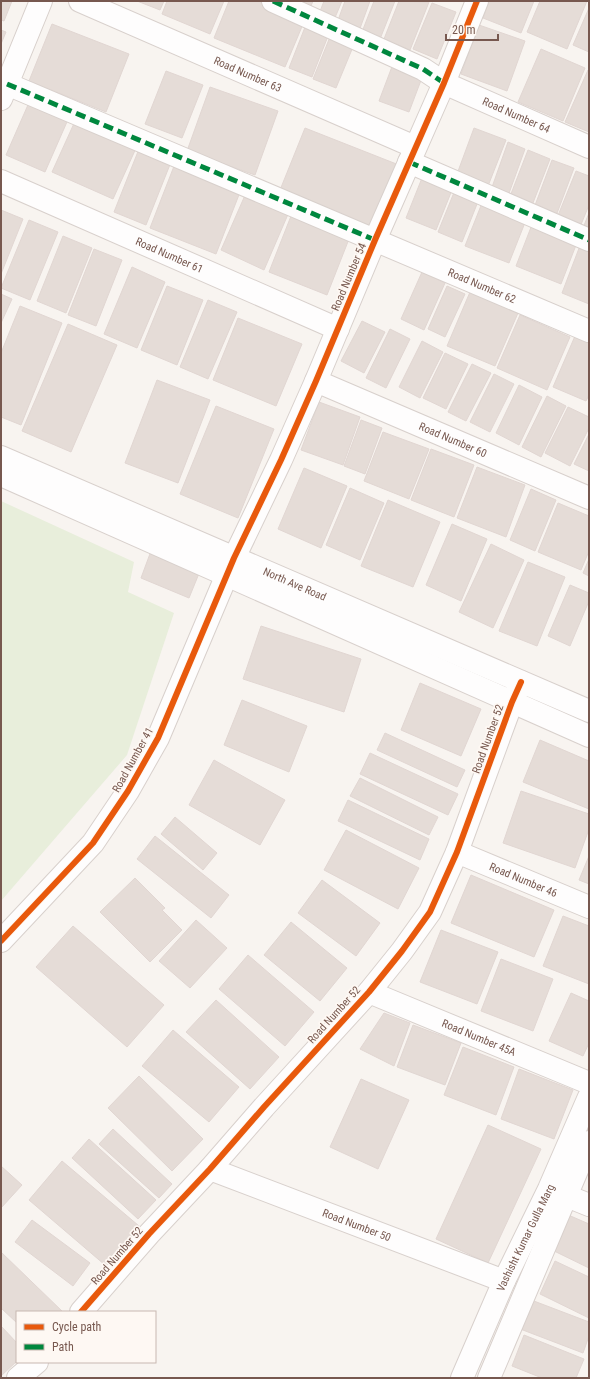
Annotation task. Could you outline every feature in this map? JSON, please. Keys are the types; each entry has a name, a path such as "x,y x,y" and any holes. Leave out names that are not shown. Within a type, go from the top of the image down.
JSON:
{"street":[{"path":"4,92 41,1"},
{"name":"Road Number 63","path":"80,1 412,154 589,240"},
{"name":"Road Number 64","path":"273,1 423,70 444,83 589,147"},
{"name":"Road Number 54","path":"230,566 282,460 375,240 444,83 476,1"},
{"name":"Road Number 62","path":"4,92 375,240 589,331"},
{"name":"Road Number 61","path":"1,180 338,330"},
{"name":"Road Number 60","path":"316,381 589,498"},
{"name":"North Ave Road","path":"1,457 230,566 521,682 589,711"},
{"path":"1,475 230,566 512,702 589,736"},
{"name":"Road Number 41","path":"1,941 93,843 128,791 158,738 230,566"},
{"name":"Road Number 52","path":"82,1311 149,1234 210,1169 368,992 402,951 430,912 458,852 512,702 521,682"},
{"name":"Road Number 46","path":"458,852 589,907"},
{"name":"Road Number 45A","path":"368,992 589,1083"},
{"name":"Vashisht Kumar Gulla Marg","path":"488,1378 557,1192 589,1097"},
{"name":"Vashisht Kumar Gulla Marg","path":"462,1378 504,1282 557,1192 589,1142"},
{"name":"Road Number 50","path":"210,1169 504,1282"},
{"path":"557,1192 589,1205"},
{"path":"18,1378 36,1363"}],"green space":[{"path":"1,501 134,562 128,592 174,613 127,755 1,901"}],"building":[{"path":"1,1 12,1 4,21 1,20"},
{"path":"137,1 164,1 160,10"},
{"path":"167,1 224,1 210,34 162,14"},
{"path":"229,1 268,1 306,17 285,67 214,38"},
{"path":"283,1 313,1 309,11"},
{"path":"324,1 342,1 334,20 319,14"},
{"path":"345,1 370,1 359,31 337,23"},
{"path":"374,1 395,1 380,39 362,32"},
{"path":"399,1 429,2 410,50 384,39"},
{"path":"489,1 534,1 521,33 483,18"},
{"path":"540,1 587,1 567,49 527,32"},
{"path":"432,3 456,12 437,59 413,49"},
{"path":"589,8 589,52 573,45"},
{"path":"307,22 330,31 312,77 289,68"},
{"path":"52,24 129,54 106,112 29,81"},
{"path":"479,25 525,41 507,91 461,74"},
{"path":"1,30 6,32 1,44"},
{"path":"332,32 355,42 336,88 313,79"},
{"path":"541,49 585,68 563,121 518,102"},
{"path":"393,64 423,75 409,112 379,101"},
{"path":"589,70 589,132 565,122"},
{"path":"166,71 203,85 182,138 145,124"},
{"path":"210,87 278,111 255,175 187,151"},
{"path":"31,98 70,115 45,172 6,155"},
{"path":"76,119 137,146 113,199 52,172"},
{"path":"305,128 399,165 372,233 278,195"},
{"path":"474,128 506,140 488,186 457,174"},
{"path":"508,142 525,149 508,196 491,190"},
{"path":"139,149 171,162 146,225 114,212"},
{"path":"528,150 550,159 531,208 509,199"},
{"path":"552,160 574,168 556,216 534,208"},
{"path":"176,161 242,187 216,254 150,228"},
{"path":"576,171 589,176 589,205 580,227 557,218"},
{"path":"424,173 454,185 436,230 406,218"},
{"path":"455,190 479,199 462,242 438,232"},
{"path":"246,193 289,212 264,270 221,250"},
{"path":"484,198 528,215 509,263 465,246"},
{"path":"1,210 23,219 1,274"},
{"path":"589,213 589,230 583,228"},
{"path":"291,216 349,239 327,295 269,272"},
{"path":"29,220 58,232 30,300 1,288"},
{"path":"533,222 578,240 561,284 516,266"},
{"path":"63,236 92,248 66,313 37,301"},
{"path":"581,243 589,246 589,304 562,293"},
{"path":"94,249 122,260 96,326 68,315"},
{"path":"132,267 165,282 137,348 104,334"},
{"path":"422,272 445,283 424,330 401,319"},
{"path":"167,286 203,300 177,365 141,350"},
{"path":"447,286 465,294 445,337 428,329"},
{"path":"470,292 518,313 495,366 447,346"},
{"path":"1,294 12,299 1,323"},
{"path":"208,300 237,312 208,379 180,367"},
{"path":"20,306 62,323 21,425 1,417 1,353"},
{"path":"520,315 570,337 547,390 497,368"},
{"path":"238,318 302,344 276,406 213,380"},
{"path":"362,321 385,332 364,373 341,361"},
{"path":"68,324 117,345 71,452 22,431"},
{"path":"390,329 410,339 386,388 366,378"},
{"path":"575,336 589,342 589,395 586,401 553,387"},
{"path":"422,341 443,352 420,398 399,387"},
{"path":"445,353 468,364 446,409 423,398"},
{"path":"472,364 491,373 466,421 448,412"},
{"path":"494,374 514,384 490,432 470,422"},
{"path":"157,380 210,400 178,483 125,463"},
{"path":"519,385 542,397 519,445 496,433"},
{"path":"547,396 566,406 541,457 522,447"},
{"path":"319,402 360,417 343,465 301,450"},
{"path":"216,406 274,429 238,518 180,494"},
{"path":"568,407 589,417 589,428 570,466 545,453"},
{"path":"361,420 382,428 365,474 344,466"},
{"path":"383,432 429,449 409,499 364,481"},
{"path":"589,434 589,471 574,464"},
{"path":"431,449 474,465 454,517 411,500"},
{"path":"477,467 525,485 506,537 457,518"},
{"path":"304,468 347,486 321,548 278,529"},
{"path":"350,488 384,503 360,560 326,545"},
{"path":"531,489 556,500 535,551 510,540"},
{"path":"388,500 440,522 413,587 361,566"},
{"path":"558,503 589,516 589,551 581,570 538,552"},
{"path":"452,524 487,539 461,601 426,585"},
{"path":"491,544 524,560 493,628 459,612"},
{"path":"151,551 200,571 189,598 141,578"},
{"path":"589,559 589,576 583,573"},
{"path":"528,562 565,577 537,646 499,631"},
{"path":"570,585 589,593 589,601 570,646 548,636"},
{"path":"261,626 361,659 344,712 243,679"},
{"path":"420,683 481,709 461,756 401,730"},
{"path":"242,700 307,726 289,772 224,745"},
{"path":"385,733 465,770 457,787 377,750"},
{"path":"540,740 589,761 589,809 523,782"},
{"path":"370,753 458,794 448,815 360,774"},
{"path":"214,760 285,800 260,845 189,805"},
{"path":"360,778 438,817 429,835 350,796"},
{"path":"521,791 589,814 589,829 575,868 503,843"},
{"path":"348,800 429,839 420,860 338,821"},
{"path":"175,817 217,853 203,870 161,834"},
{"path":"346,830 419,868 398,909 324,870"},
{"path":"155,836 229,895 211,918 137,859"},
{"path":"589,856 589,884 579,880"},
{"path":"471,875 554,910 534,957 451,923"},
{"path":"135,878 165,908 162,910 182,930 150,962 100,912"},
{"path":"322,880 380,923 356,956 298,913"},
{"path":"563,916 589,926 589,984 543,966"},
{"path":"196,920 227,948 190,988 159,961"},
{"path":"291,922 347,968 320,1001 264,955"},
{"path":"73,926 164,1005 127,1047 36,967"},
{"path":"441,930 498,952 477,1004 420,982"},
{"path":"248,955 314,1012 285,1046 219,989"},
{"path":"501,959 553,979 533,1031 481,1011"},
{"path":"571,993 589,1001 589,1043 583,1056 549,1041"},
{"path":"216,1000 279,1057 250,1089 186,1032"},
{"path":"384,1013 410,1023 394,1066 360,1049"},
{"path":"413,1025 461,1043 445,1085 397,1067"},
{"path":"173,1030 239,1087 209,1122 142,1066"},
{"path":"463,1047 514,1067 496,1115 444,1095"},
{"path":"519,1069 573,1090 554,1139 501,1119"},
{"path":"139,1076 203,1139 172,1171 108,1108"},
{"path":"361,1079 409,1100 378,1169 330,1147"},
{"path":"488,1125 541,1149 488,1263 436,1239"},
{"path":"113,1129 172,1184 159,1198 99,1144"},
{"path":"89,1139 156,1200 138,1219 72,1158"},
{"path":"62,1161 145,1231 112,1271 29,1200"},
{"path":"1,1166 22,1185 1,1208"},
{"path":"566,1214 589,1224 589,1268 550,1249"},
{"path":"32,1220 90,1263 73,1286 15,1242"},
{"path":"1,1252 62,1311 16,1311 16,1322 1,1308"},
{"path":"555,1261 589,1277 589,1318 540,1294"},
{"path":"526,1298 589,1322 589,1336 583,1353 515,1327"},
{"path":"1,1326 16,1342 16,1362 1,1376"},
{"path":"524,1335 584,1359 576,1378 542,1378 512,1366"}],"marked path":[{"path":"273,1 423,69 444,83"},
{"path":"7,84 375,240"},
{"path":"409,162 589,240"}],"cycle path":[{"path":"1,941 93,843 128,791 158,738 234,558 281,460 316,381 375,240 444,83 477,1"},
{"path":"82,1311 149,1234 210,1169 264,1107 369,992 402,951 430,912 457,852 512,702 521,682"}]}
